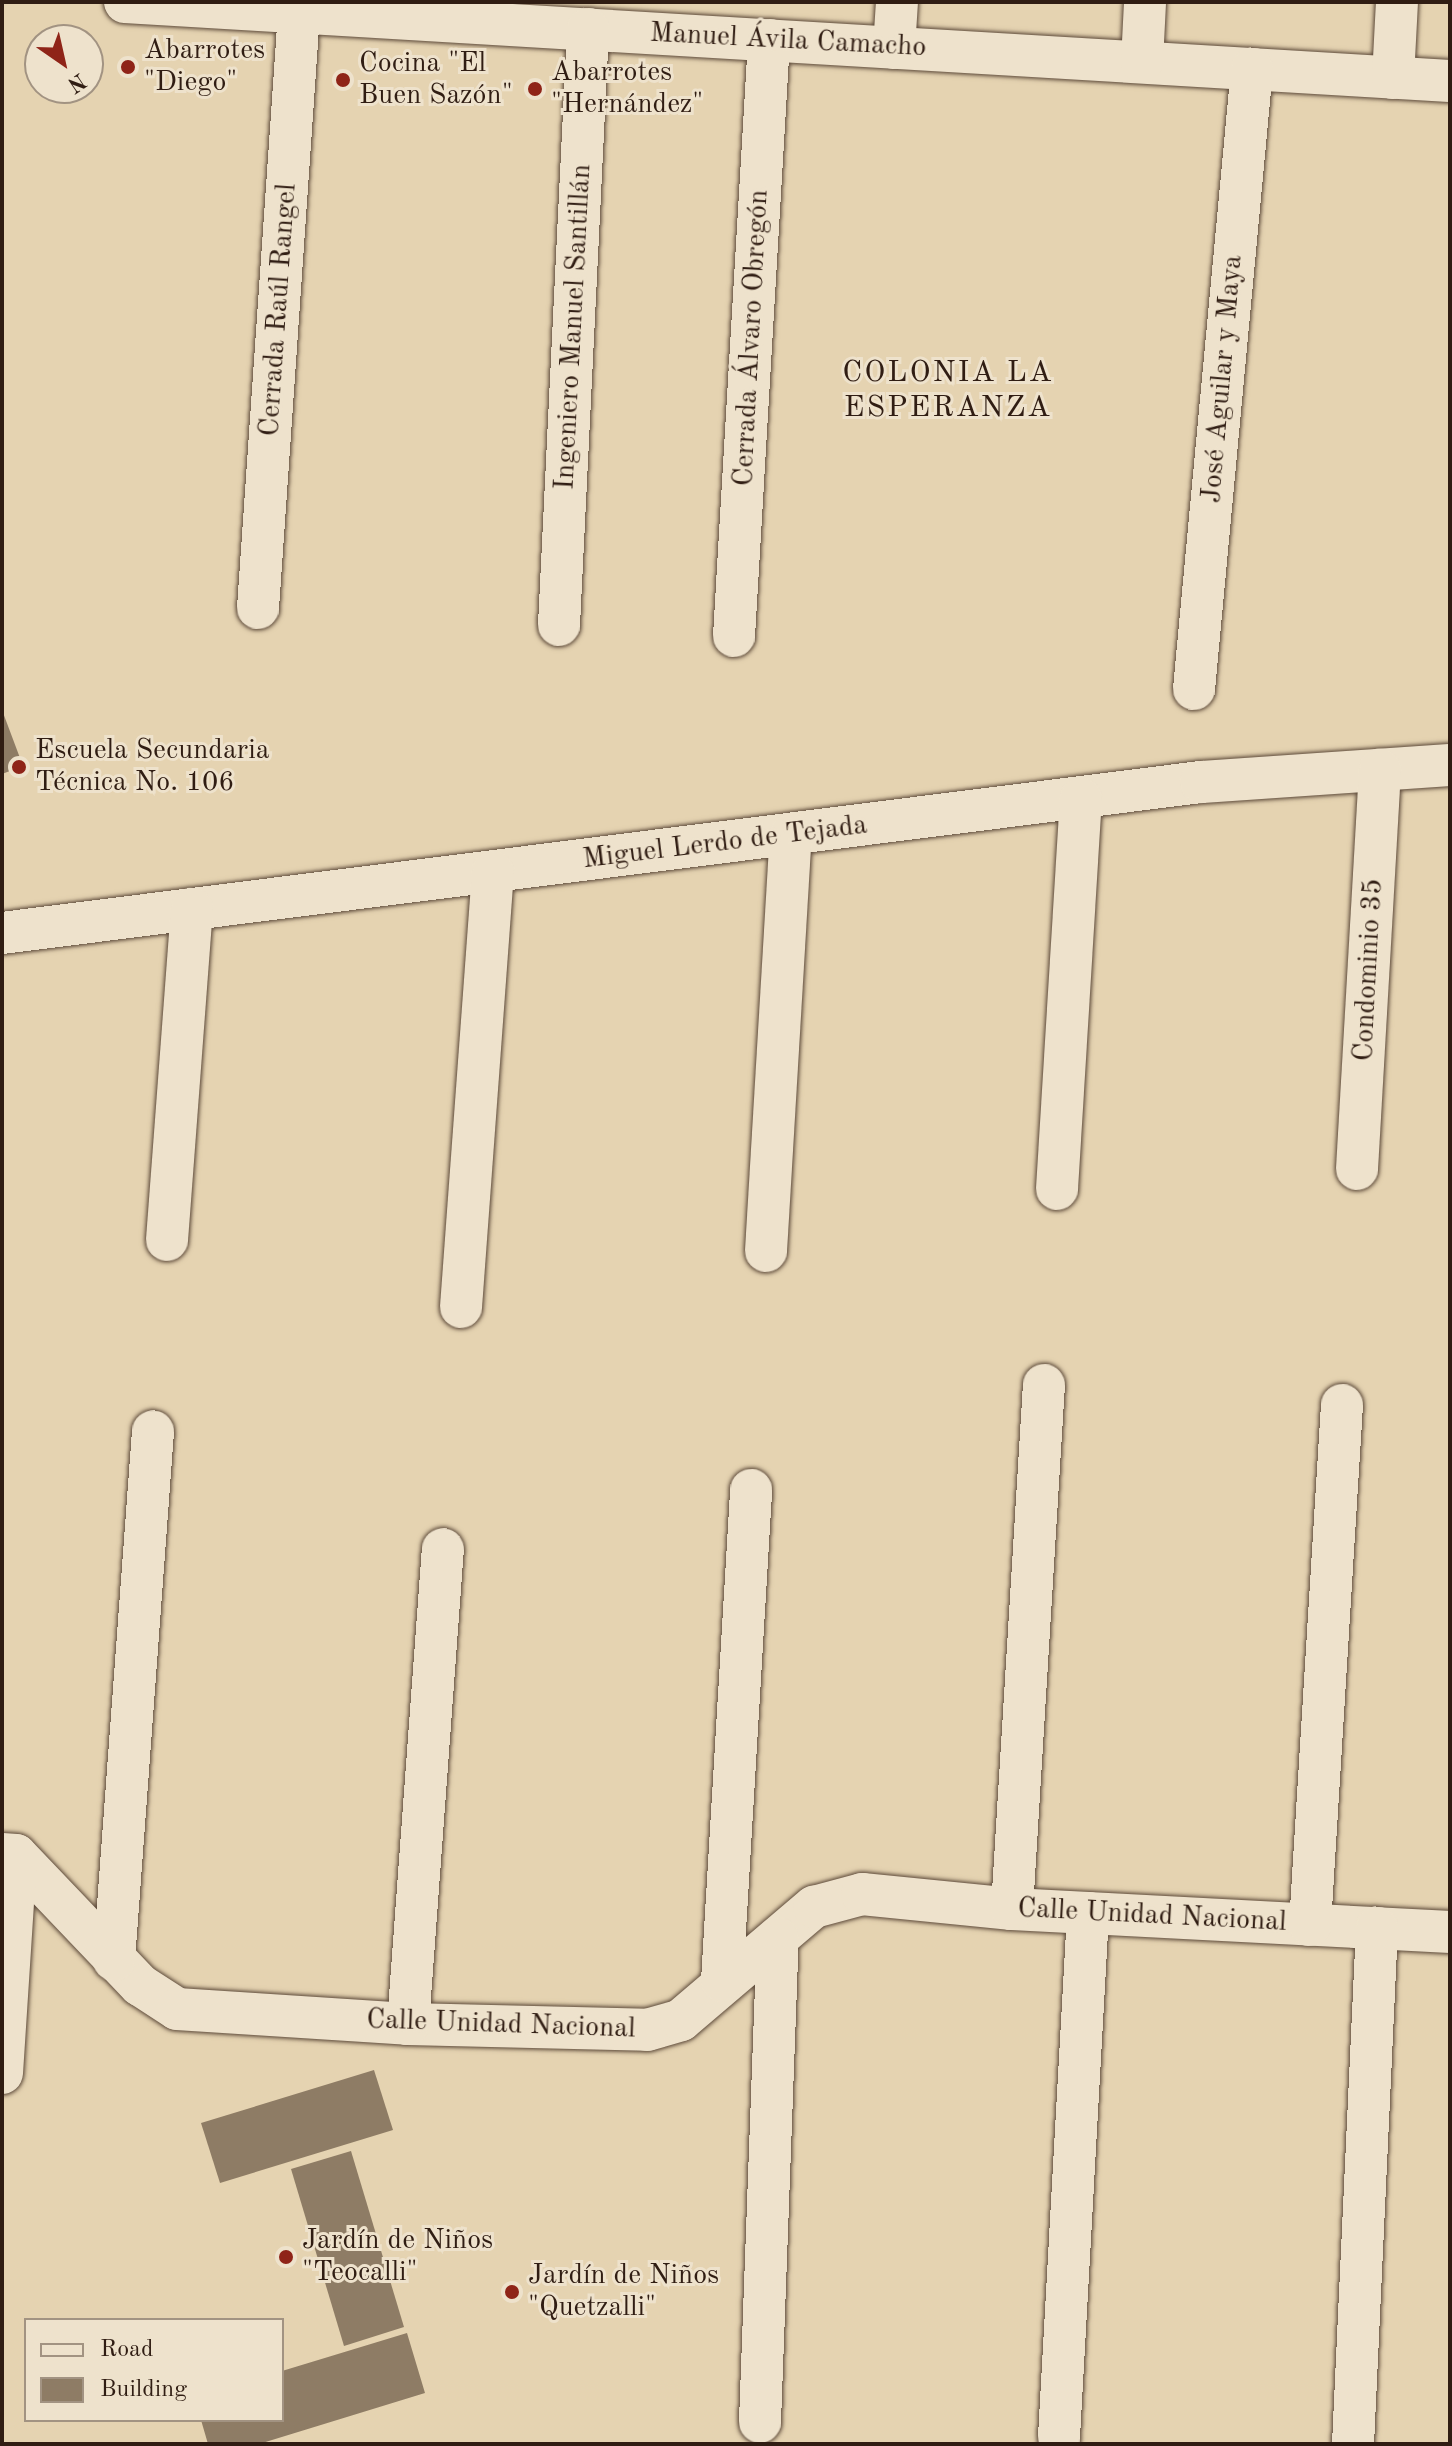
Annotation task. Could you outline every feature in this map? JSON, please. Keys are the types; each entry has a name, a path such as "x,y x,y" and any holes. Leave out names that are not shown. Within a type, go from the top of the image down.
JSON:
{"street":[{"name":"Manuel Ávila Camacho","path":"125,2 299,12 399,10 588,29 641,17 769,40 1450,81"},
{"path":"894,48 897,2"},
{"path":"1142,62 1145,2"},
{"path":"1393,78 1397,2"},
{"name":"Cerrada Raúl Rangel","path":"258,608 299,12"},
{"name":"Ingeniero Manuel Santillán","path":"559,625 588,29"},
{"name":"Cerrada Álvaro Obregón","path":"734,636 769,40"},
{"name":"José Aguilar y Maya","path":"1194,689 1252,69"},
{"name":"Miguel Lerdo de Tejada","path":"2,933 1081,799 1450,765"},
{"name":"Condominio 35","path":"1357,1169 1380,770"},
{"path":"1057,1189 1081,799"},
{"path":"766,1251 791,835"},
{"path":"461,1307 493,872"},
{"path":"167,1240 192,909"},
{"path":"1012,1909 1044,1385"},
{"path":"1310,1925 1342,1405"},
{"path":"114,1960 153,1431"},
{"path":"722,1981 751,1490"},
{"path":"408,2024 443,1549"},
{"path":"2,2073 9,1854"},
{"name":"Calle Unidad Nacional","path":"9,1854 114,1960 177,2009 408,2024 647,2030 681,2020 722,1981 814,1907 862,1894 1012,1909 1450,1932"},
{"path":"1059,2437 1088,1913"},
{"path":"1353,2444 1377,1928"},
{"path":"760,2422 778,1938"}],"building":[{"path":"2,710 23,766 2,774"},
{"path":"374,2070 393,2130 220,2183 201,2123"},
{"path":"351,2151 404,2327 344,2346 291,2169"},
{"path":"407,2333 425,2393 259,2444 208,2444 202,2422 284,2422 284,2370"}],"place":[{"name":"Abarrotes \"Diego\"","path":"128,67"},
{"name":"Cocina \"El Buen Sazón\"","path":"343,80"},
{"name":"Abarrotes \"Hernández\"","path":"535,89"},
{"name":"Escuela Secundaria Técnica No. 106","path":"19,767"},
{"name":"Jardín de Niños \"Teocalli\"","path":"286,2257"},
{"name":"Jardín de Niños \"Quetzalli\"","path":"512,2292"}],"district":[{"name":"COLONIA LA ESPERANZA","path":"948,390"}]}
